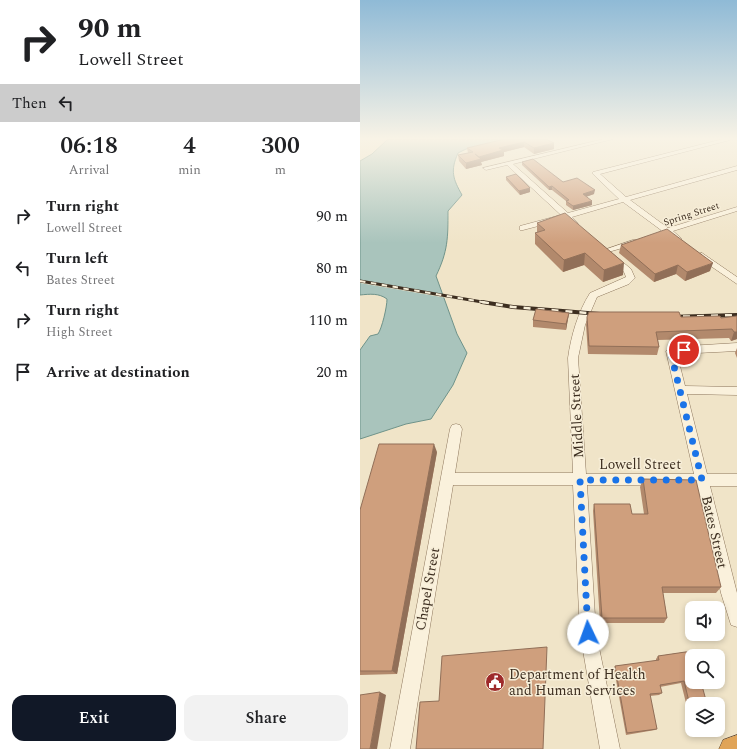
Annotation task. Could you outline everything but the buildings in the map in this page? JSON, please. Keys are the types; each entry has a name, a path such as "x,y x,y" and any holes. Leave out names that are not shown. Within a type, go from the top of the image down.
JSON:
{"highway":[{"path":"732,749 737,748"}],"street":[{"path":"520,174 583,231"},
{"path":"596,174 625,200 683,242"},
{"path":"523,228 716,174"},
{"name":"Spring Street","path":"653,236 737,209"},
{"name":"Middle Street","path":"610,749 588,633 573,358 577,338 587,306 593,295 626,282 631,278 628,271 602,248 639,240"},
{"path":"695,251 737,281"},
{"name":"Bates Street","path":"737,347 671,351 729,593 737,619"},
{"path":"680,390 737,391"},
{"name":"Chapel Street","path":"400,749 446,479 456,429"},
{"name":"Lowell Street","path":"446,479 737,480"}],"water":[{"path":"360,174 454,174 456,184 462,195 448,211 448,229 445,252 436,276 457,334 467,353 453,385 431,419 406,424 360,439 360,350 370,336 378,334 380,331 387,299 378,295 360,295"}],"pier":[{"path":"360,280 446,295 447,298 360,283"}],"railway":[{"path":"360,281 485,302"},
{"path":"485,302 513,307 600,314"},
{"path":"669,317 737,315"}],"place":[{"name":"Department of Health and Human Services","path":"495,682"}],"route":[{"path":"588,633 580,480 702,480 671,351 684,350"}]}
